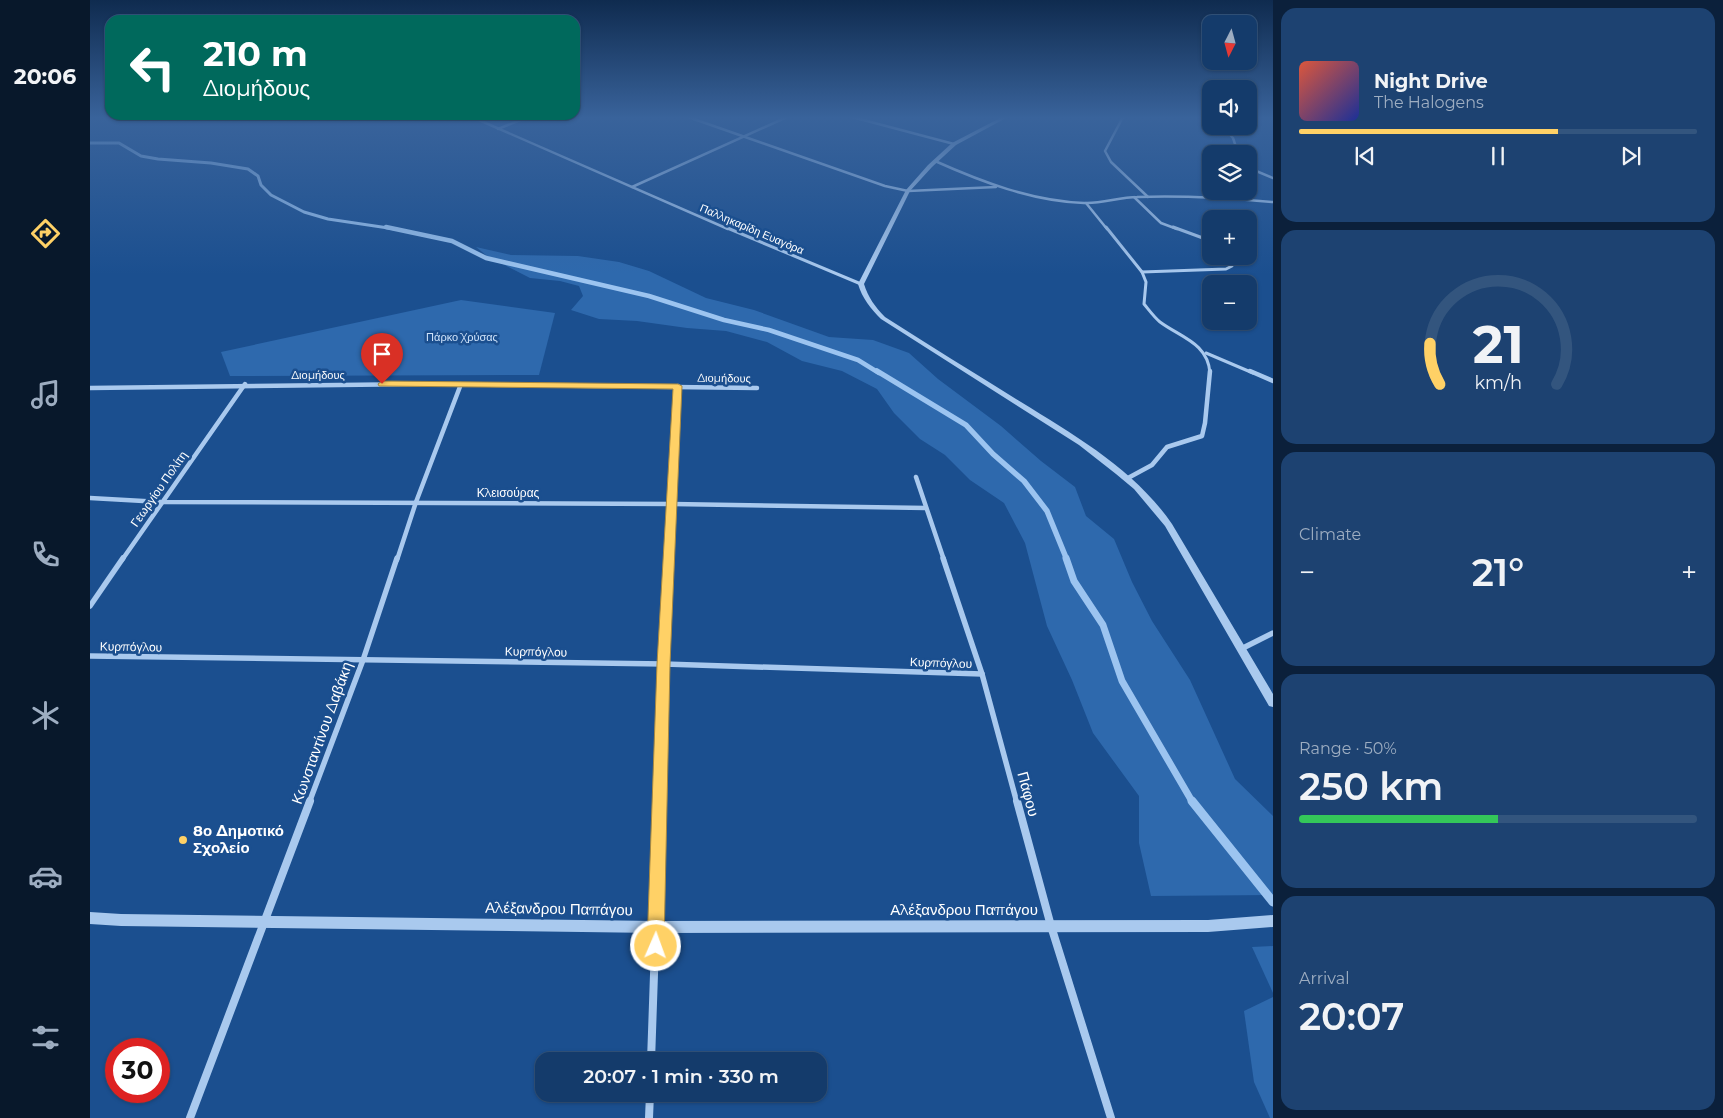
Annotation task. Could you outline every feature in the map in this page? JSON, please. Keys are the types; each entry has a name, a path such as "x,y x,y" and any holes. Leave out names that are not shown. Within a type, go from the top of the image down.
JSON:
{"street":[{"name":"Παλληκαρίδη Ευαγόρα","path":"591,169 781,252 862,284"},
{"path":"632,187 672,169"},
{"path":"837,169 885,186 908,191 999,187"},
{"path":"928,169 908,191 862,284 864,293 872,308 883,318 1068,435 1128,478 1152,502 1168,524 1273,703"},
{"path":"955,169 999,187 1086,203 1134,197 1209,197 1273,202"},
{"path":"1119,169 1148,197"},
{"path":"1257,171 1273,178"},
{"path":"1134,197 1161,224 1202,238"},
{"path":"1086,203 1142,272 1146,282 1144,304 1151,314 1164,325 1188,338 1206,354 1273,381"},
{"path":"1142,272 1226,269 1232,265"},
{"path":"1128,478 1152,465 1167,447 1202,436 1207,427 1205,406 1210,366 1206,354"},
{"name":"Διομήδους","path":"90,388 245,384 461,384 757,388"},
{"name":"Γεωργίου Πολίτη","path":"90,606 245,384"},
{"name":"Κωνσταντίνου Δαβάκη","path":"190,1118 362,660 416,502 461,384"},
{"path":"651,1052 664,664 678,386"},
{"name":"Πάφου","path":"916,477 982,674 1051,926 1111,1118"},
{"name":"Κλεισούρας","path":"90,498 161,502 673,504 926,508"},
{"path":"1241,649 1273,632"},
{"name":"Κυρπόγλου","path":"90,656 664,664 982,674"},
{"name":"Αλέξανδρου Παπάγου","path":"90,918 656,927 1208,926 1273,921"},
{"path":"649,1118 650,1102"}],"green space":[{"path":"476,247 511,255 578,256 619,262 649,271 706,298 754,310 829,337 873,340 909,353 938,379 1001,426 1041,461 1075,487 1086,516 1114,539 1132,582 1152,621 1190,680 1235,779 1273,816 1273,895 1151,896 1139,843 1139,796 1093,733 1072,680 1047,626 1025,543 1004,503 970,480 945,455 920,439 894,413 877,389 842,371 802,361 767,342 726,331 637,321 599,319 571,310 583,296 579,286 560,281 530,278 487,256"},
{"name":"Πάρκο Χρύσας","path":"461,300 555,313 539,375 230,376 221,352"},
{"path":"1273,946 1273,993 1252,947"},
{"path":"1273,997 1273,1118 1270,1118 1254,1082 1244,1011"}],"waterway":[{"path":"248,169 258,176 261,185 271,195 304,212 328,219 395,229"},
{"path":"386,227 452,241 486,258 649,296 724,320 769,330 858,360 879,373"},
{"path":"877,371 966,425 993,454 1024,481 1047,511 1067,560"},
{"path":"1066,558 1074,581 1103,625 1122,681 1193,803"},
{"path":"1192,801 1273,902"}],"place":[{"name":"8ο Δημοτικό Σχολείο","path":"183,840"}],"route":[{"path":"382,384 678,386 664,664 656,946"}]}
